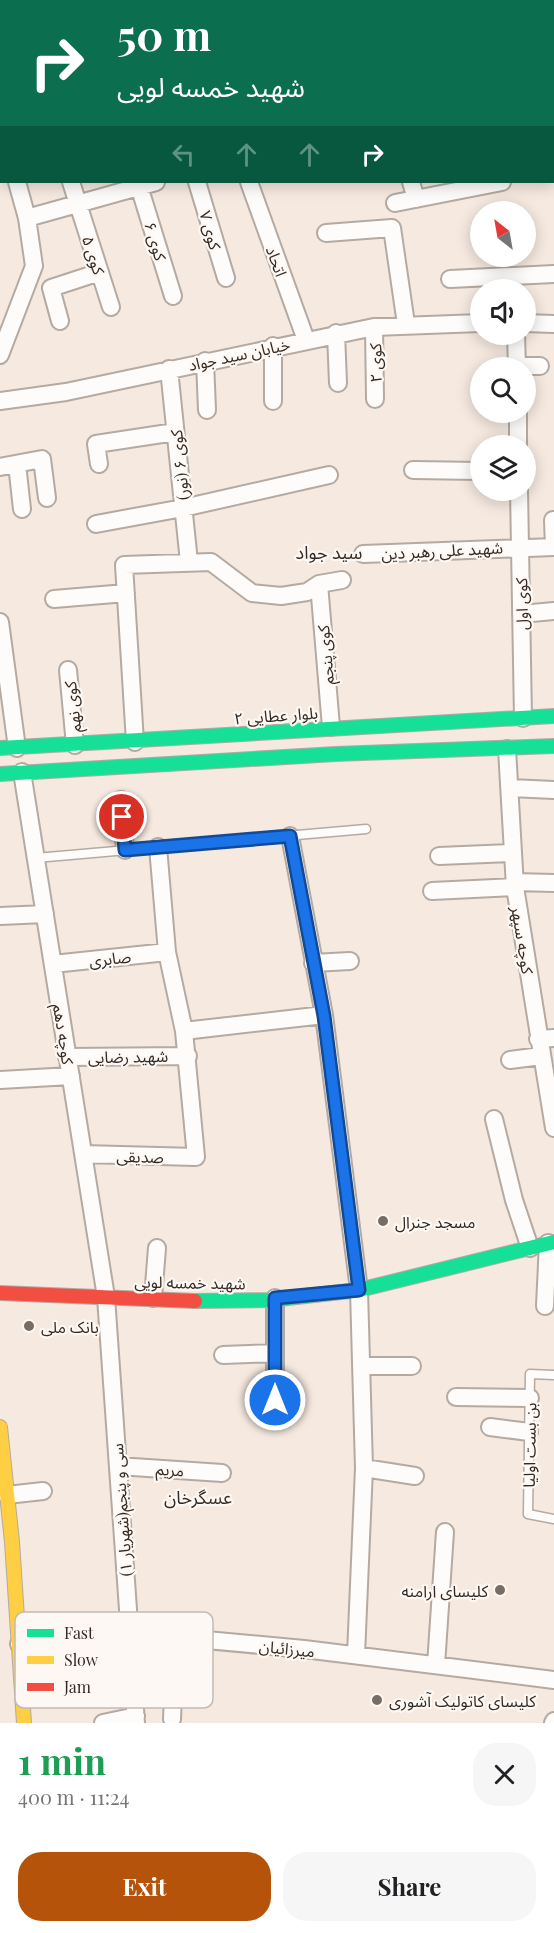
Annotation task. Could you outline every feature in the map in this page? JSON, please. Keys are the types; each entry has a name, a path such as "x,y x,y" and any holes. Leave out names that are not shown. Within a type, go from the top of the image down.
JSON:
{"street":[{"path":"2,345 34,266 27,218 17,183"},
{"name":"کوی ۵","path":"71,183 111,307"},
{"path":"27,218 78,204 129,186 149,183"},
{"name":"کوی ۷","path":"197,183 226,278"},
{"name":"اتحاد","path":"249,183 306,340"},
{"path":"411,183 416,199"},
{"path":"396,203 497,183"},
{"name":"کوی ۶","path":"129,186 173,296"},
{"path":"326,233 392,228 406,324"},
{"path":"60,321 51,288 100,272"},
{"path":"450,279 554,274"},
{"name":"خیابان سید جواد","path":"0,401 66,392 336,333 406,324 470,323"},
{"path":"536,323 554,324"},
{"name":"کوی ۲","path":"374,327 375,399"},
{"path":"336,333 338,383"},
{"path":"273,346 273,401"},
{"path":"205,361 207,410"},
{"path":"536,366 540,366"},
{"name":"کوی ۶ (نور)","path":"169,369 189,562"},
{"path":"99,464 96,444 175,432"},
{"path":"22,509 8,465 42,459 47,498"},
{"path":"413,470 470,471"},
{"path":"96,524 183,508 330,475"},
{"name":"کوی اول","path":"519,501 523,718"},
{"name":"شهید علی رهبر دین","path":"363,554 520,546 554,547 553,520"},
{"path":"135,742 124,565 211,562 252,593 281,596 307,592 319,584 342,580"},
{"name":"کوی پنجم","path":"319,584 331,727"},
{"path":"54,599 126,593"},
{"path":"521,614 554,611"},
{"path":"0,622 4,680 17,748"},
{"name":"کوی نهم","path":"68,670 75,745"},
{"name":"بلوار عطایی ۲","path":"0,748 135,742 331,727 554,716"},
{"path":"331,727 336,754"},
{"path":"0,774 336,754 554,746"},
{"name":"کوچه سپهر","path":"507,749 515,885 546,1038 541,1056 554,1128"},
{"name":"کوچه دهم","path":"22,772 106,1297"},
{"path":"510,788 554,790"},
{"path":"121,800 125,850"},
{"path":"290,836 324,1016 359,1290 364,1468 356,1655"},
{"path":"158,847 167,952 188,1056"},
{"path":"439,856 512,853"},
{"path":"432,891 554,883"},
{"path":"0,916 45,914"},
{"name":"صابری","path":"53,964 167,952"},
{"path":"313,963 350,961"},
{"path":"184,1031 324,1016"},
{"name":"شهید رضایی","path":"68,1057 188,1056"},
{"name":"صدیقی","path":"83,1154 196,1157 188,1056"},
{"path":"510,1060 541,1056"},
{"path":"0,1080 70,1076"},
{"path":"494,1119 514,1200 530,1248"},
{"path":"545,1306 551,1243"},
{"name":"شهید خمسه لویی","path":"0,1293 153,1298 275,1298 359,1290 551,1243"},
{"path":"153,1298 157,1248"},
{"name":"سی و پنجم(شهریار ۱)","path":"106,1297 128,1612"},
{"path":"275,1298 275,1400"},
{"path":"223,1355 275,1353"},
{"path":"361,1366 412,1366"},
{"path":"456,1397 530,1398"},
{"path":"0,1427 8,1495 6,1543 15,1613"},
{"path":"490,1427 529,1432"},
{"name":"مریم","path":"118,1466 222,1473"},
{"path":"364,1468 415,1476"},
{"path":"8,1495 43,1491"},
{"path":"436,1665 445,1532"},
{"name":"میرزائیان","path":"213,1641 356,1655 554,1680"},
{"path":"23,1708 24,1723"},
{"path":"172,1708 172,1719"},
{"path":"103,1723 136,1720"}],"lane":[{"path":"36,858 366,829"},
{"name":"بن بست اولیا","path":"554,1375 530,1374 528,1514 554,1519"}],"traffic: fast":[{"path":"0,748 554,716"},
{"path":"0,774 336,754 554,746"},
{"path":"195,1301 270,1300 359,1290 554,1242"}],"traffic: slow":[{"path":"0,1427 17,1612"},
{"path":"23,1708 24,1723"}],"traffic: jam":[{"path":"0,1293 195,1301"}],"place":[{"name":"مسجد جنرال","path":"383,1221"},
{"name":"بانک ملی","path":"29,1326"},
{"name":"کلیسای ارامنه","path":"500,1590"},
{"name":"کلیسای کاتولیک آشوری","path":"377,1700"}],"district":[{"name":"سید جواد","path":"329,552"},
{"name":"عسگرخان","path":"198,1497"}],"route":[{"path":"122,817 125,850 290,836 324,1016 359,1290 275,1298 275,1400"}]}
